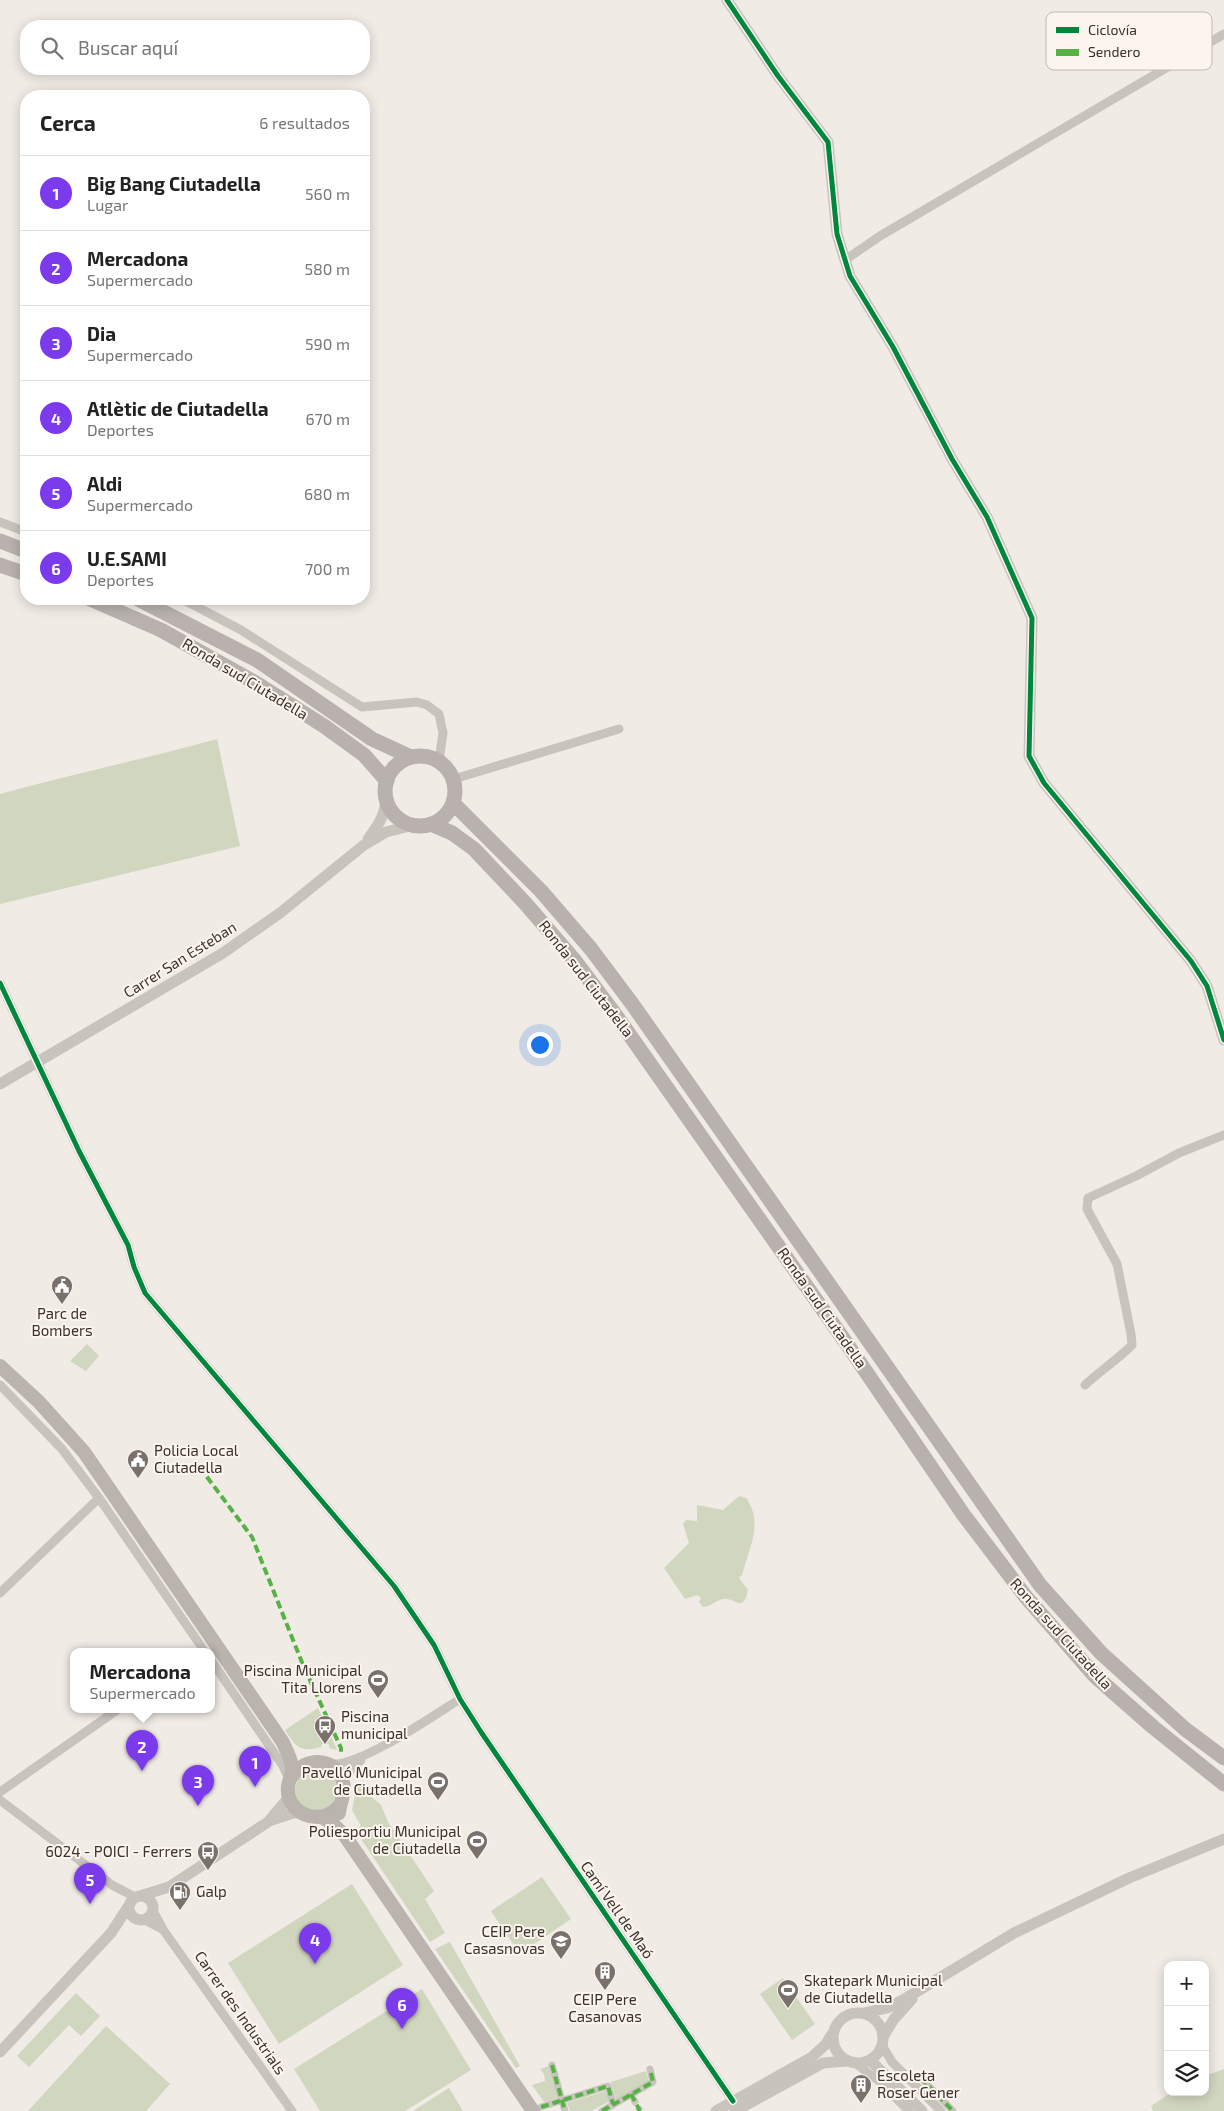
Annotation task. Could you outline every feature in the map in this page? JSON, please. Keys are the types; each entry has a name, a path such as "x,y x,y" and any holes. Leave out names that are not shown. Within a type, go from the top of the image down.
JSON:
{"main road":[{"path":"0,541 20,549"},
{"path":"0,565 20,572"},
{"name":"Ronda sud Ciutadella","path":"104,605 161,630 256,682 324,726 364,755 387,782"},
{"name":"Ronda sud Ciutadella","path":"150,605 257,660 372,739 411,757"},
{"path":"420,756 440,761 454,779 456,791 453,803 444,816 431,824 414,825 396,815 386,797 387,782 395,766 411,757 420,756"},
{"name":"Ronda sud Ciutadella","path":"453,803 540,891 591,949 633,1005 1040,1585 1101,1653 1185,1729 1224,1758"},
{"name":"Ronda sud Ciutadella","path":"431,824 452,833 474,849 525,903 575,961 617,1017 814,1297 963,1514 1026,1597 1095,1676 1153,1727 1224,1784"},
{"path":"1,1366 39,1402 84,1452 282,1741 292,1769 289,1797 294,1806 301,1813 314,1818 332,1813 340,1805"},
{"path":"282,1741 301,1760 308,1762 320,1761 337,1770 344,1784 344,1795 339,1814 345,1835"},
{"path":"291,1778 298,1768 308,1762"},
{"path":"322,1817 345,1835 537,2109"}],"street":[{"path":"727,0 778,76 828,142 837,234 850,276 893,347 952,459 987,517 1032,618 1029,756 1044,783 1191,961 1207,986 1224,1040"},
{"path":"1212,41 1224,34"},
{"path":"845,260 888,231 1163,70"},
{"path":"0,522 20,530"},
{"path":"193,605 241,630 362,707 417,702 427,705 439,714 444,733 440,761"},
{"path":"454,779 619,728"},
{"name":"Carrer San Esteban","path":"364,845 378,827 386,809 386,797"},
{"name":"Carrer San Esteban","path":"0,1084 223,953 280,913 364,845 386,832 414,825"},
{"name":"Camí Vell de Maó","path":"0,983 36,1063 128,1245 134,1268 145,1293 394,1586 434,1645 460,1699 481,1732 738,2108"},
{"path":"1085,1385 1132,1345 1117,1264 1087,1209 1088,1198 1098,1191 1136,1176 1179,1153 1224,1135"},
{"path":"0,1385 62,1449 98,1498 200,1648"},
{"path":"0,1593 98,1498"},
{"path":"215,1666 291,1778"},
{"path":"328,1764 346,1763 367,1755 460,1699"},
{"path":"0,1792 113,1713"},
{"path":"344,1784 346,1775 367,1755"},
{"path":"268,1822 289,1797"},
{"path":"0,1800 134,1901 151,1900 153,1909"},
{"path":"0,2052 111,1933 134,1901 169,1887 268,1822 293,1813 301,1813"},
{"path":"738,2108 812,2057 826,2044 835,2026 844,2017 887,2008 925,1989 1014,1933 1129,1878 1224,1839"},
{"path":"1196,1852 1224,1848"},
{"path":"111,1933 150,1916 169,1887"},
{"path":"134,1901 131,1916 142,1920"},
{"name":"Carrer des Industrials","path":"153,1909 164,1931 292,2111"},
{"name":"Carrer des Industrials","path":"142,1920 164,1931"},
{"path":"716,2111 738,2108 824,2063 870,2060 876,2055 894,2019 906,2004 925,1989"},
{"path":"864,2014 877,2022 892,2062 941,2111"},
{"path":"832,2034 835,2050 879,2081 909,2111"},
{"path":"870,2060 922,2111"},
{"path":"552,2066 565,2111"},
{"path":"602,2111 632,2096 653,2082 650,2070"},
{"path":"922,2077 953,2111"},
{"path":"537,2109 608,2086 614,2104"}],"green space":[{"path":"217,739 240,846 0,904 0,794"},
{"path":"87,1344 99,1356 86,1371 70,1361"},
{"path":"739,1496 746,1498 754,1517 751,1545 742,1575 739,1578 748,1590 746,1598 742,1603 723,1599 703,1607 699,1602 701,1598 697,1595 685,1599 664,1568 689,1543 683,1524 686,1520 697,1521 697,1505 723,1510"},
{"path":"318,1708 337,1750 329,1748 329,1744 322,1744 321,1747 314,1749 303,1749 292,1741 285,1730"},
{"path":"320,1769 328,1772 334,1778 337,1790 334,1802 328,1808 312,1811 304,1808 298,1802 295,1786 298,1778 304,1772"},
{"path":"357,1785 381,1805 388,1822 434,1891 425,1899 445,1933 430,1942 355,1830 361,1826 352,1810"},
{"path":"542,1877 571,1919 518,1955 514,1949 515,1947 491,1911"},
{"path":"352,1884 403,1965 279,2044 228,1963"},
{"path":"450,1942 520,2066 516,2068 435,1949"},
{"name":"Skatepark Municipal de Ciutadella","path":"783,1978 815,2024 792,2040 760,1994"},
{"path":"422,1989 471,2070 405,2111 320,2111 294,2069"},
{"path":"76,1993 100,2016 81,2036 69,2025 29,2067 17,2056"},
{"path":"106,2026 170,2084 146,2111 28,2111"},
{"path":"549,2066 558,2098 544,2102 532,2085 545,2081 544,2074 540,2069"},
{"path":"1224,2069 1224,2111 1153,2111 1151,2106 1166,2096 1209,2096 1209,2075"},
{"path":"646,2071 649,2081 616,2100 611,2082"},
{"path":"449,2088 463,2111 413,2111"},
{"path":"606,2091 610,2101 591,2111 570,2111 567,2103"}],"tunnel":[{"path":"633,2098 640,2111"}],"marked path":[{"path":"202,1466 204,1473 252,1537 303,1665 341,1748 341,1753"},
{"path":"552,2065 565,2111"},
{"path":"602,2111 653,2082 650,2069"},
{"path":"922,2077 953,2111"},
{"path":"541,2107 608,2086 613,2104"},
{"path":"631,2094 640,2111"}],"cycle path":[{"path":"727,0 778,76 828,142 837,234 850,276 893,347 952,459 987,517 1032,618 1029,756 1044,783 1191,961 1207,986 1224,1040"},
{"path":"0,983 79,1151 128,1245 134,1267 145,1293 394,1586 434,1645 460,1699 481,1732 733,2101"}],"place":[{"name":"Parc de Bombers","path":"62,1305"},
{"name":"Policia Local Ciutadella","path":"138,1479"},
{"name":"Piscina Municipal Tita Llorens","path":"378,1699"},
{"name":"Piscina municipal","path":"325,1745"},
{"name":"Mercadona","path":"142,1771"},
{"name":"Big Bang Ciutadella","path":"255,1787"},
{"name":"Pavelló Municipal de Ciutadella","path":"438,1801"},
{"name":"Dia","path":"198,1806"},
{"name":"Poliesportiu Municipal de Ciutadella","path":"477,1860"},
{"name":"6024 - POICI - Ferrers","path":"208,1871"},
{"name":"Aldi","path":"90,1904"},
{"name":"Galp","path":"180,1911"},
{"name":"CEIP Pere Casasnovas","path":"561,1960"},
{"name":"Atlètic de Ciutadella","path":"315,1964"},
{"name":"CEIP Pere Casanovas","path":"605,1991"},
{"name":"Skatepark Municipal de Ciutadella","path":"788,2009"},
{"name":"U.E.SAMI","path":"402,2029"},
{"name":"Escoleta Roser Gener","path":"861,2104"}]}
